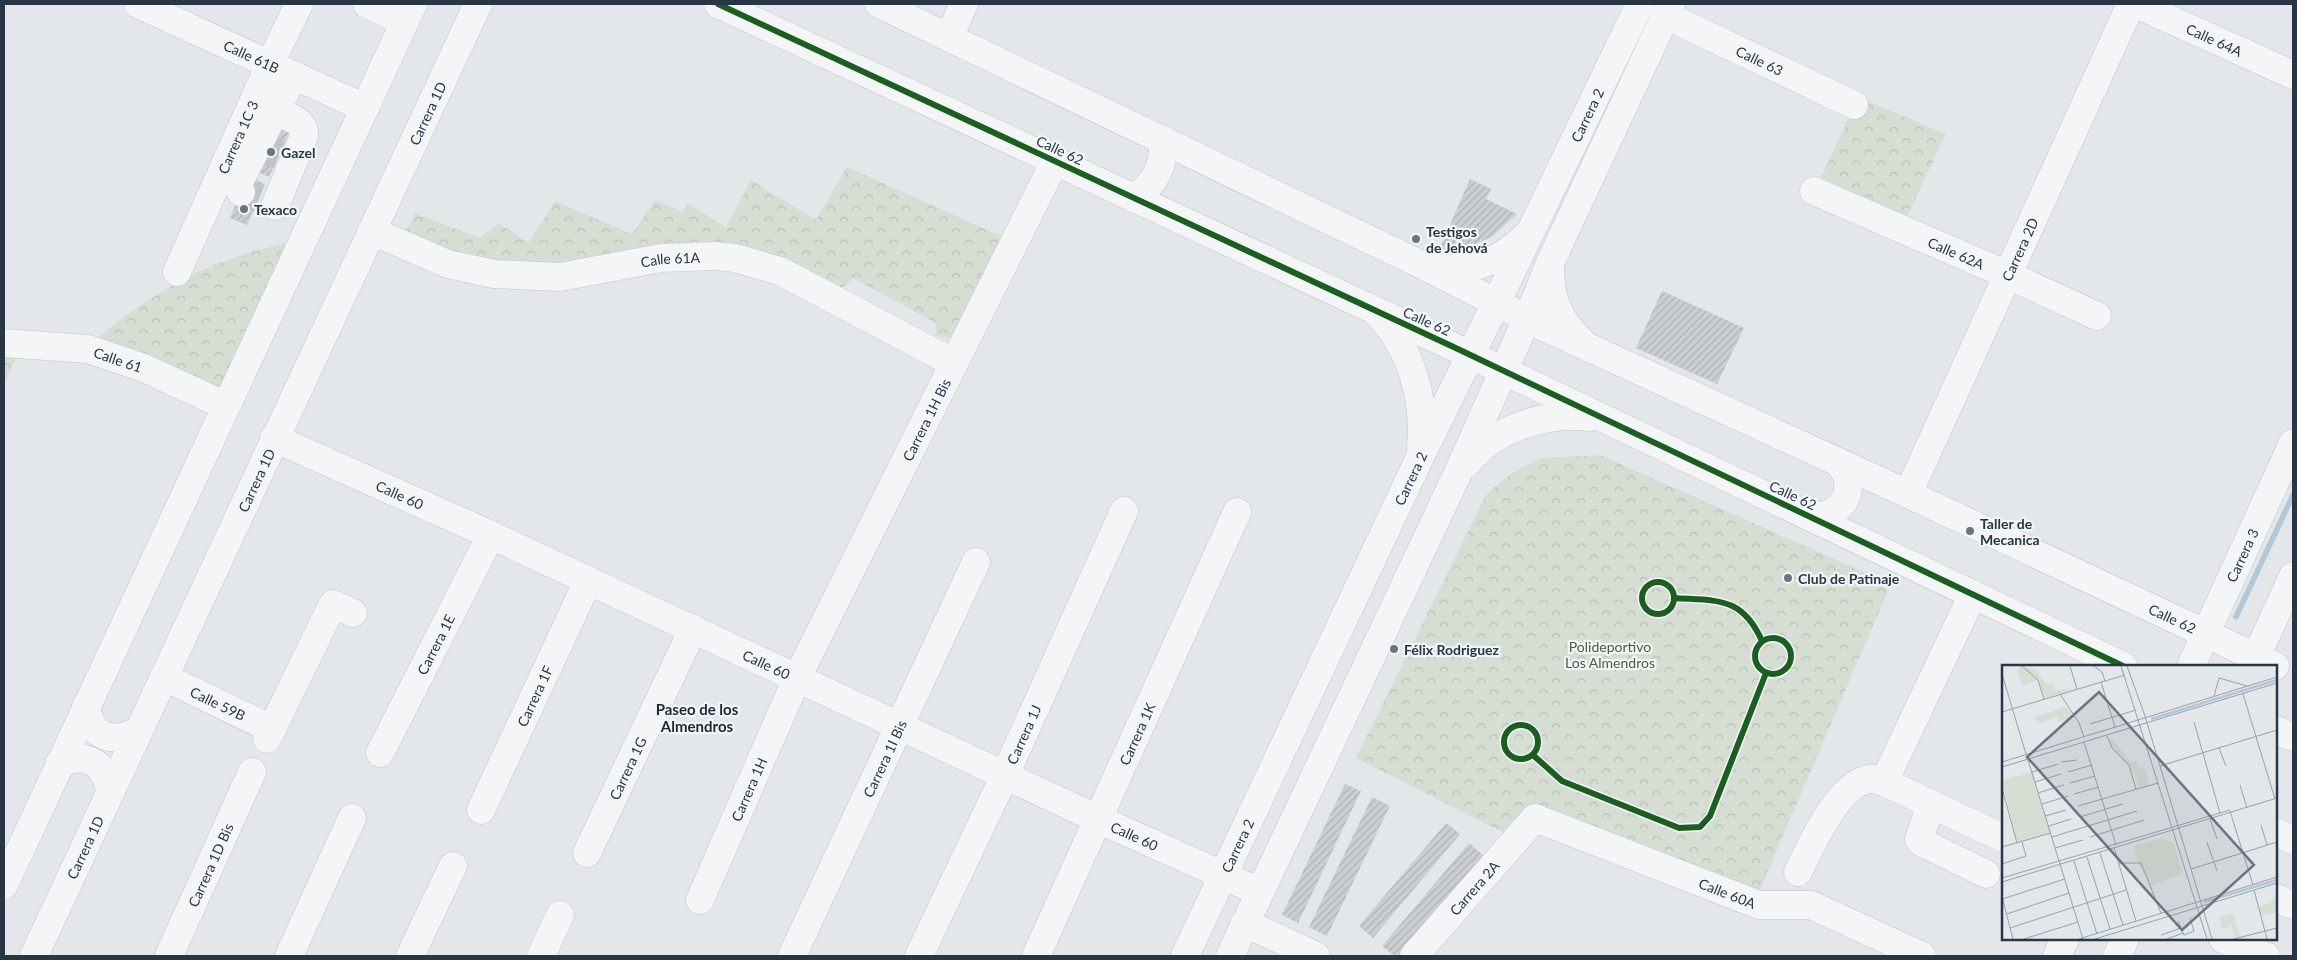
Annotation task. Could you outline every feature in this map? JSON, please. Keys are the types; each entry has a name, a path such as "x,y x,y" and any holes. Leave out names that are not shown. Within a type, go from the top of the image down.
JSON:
{"street":[{"name":"Calle 61B","path":"138,4 365,108"},
{"name":"Carrera 1C 3","path":"177,272 270,64 299,4"},
{"path":"4,884 409,13 367,4"},
{"name":"Carrera 1D","path":"34,956 137,731 164,677 478,4"},
{"name":"Calle 62","path":"718,4 1471,355 1601,419 2121,665"},
{"name":"Calle 62","path":"879,4 1416,262 1527,318 1908,494 2265,664"},
{"path":"949,37 964,4"},
{"name":"Carrera 2","path":"1185,956 1420,455 1531,232 1640,4"},
{"name":"Carrera 2D","path":"1908,494 2130,4"},
{"name":"Calle 64A","path":"2136,4 2293,75"},
{"name":"Carrera 2","path":"1230,956 1456,476 1504,371 1550,263 1668,9"},
{"name":"Calle 63","path":"1668,9 1854,105"},
{"path":"258,199 273,153 276,112 294,76"},
{"path":"276,112 302,124 305,129 273,153 237,186 258,199 314,220"},
{"path":"1134,198 1152,184 1158,174 1164,152 1163,140"},
{"path":"273,153 334,175"},
{"name":"Carrera 1H Bis","path":"797,678 1055,161"},
{"name":"Calle 62A","path":"1814,191 2008,275 2097,316"},
{"name":"Calle 61A","path":"372,231 448,264 494,274 560,277 661,258 715,256 751,262 780,271 954,363"},
{"path":"1416,262 1451,270 1469,269 1487,264 1503,256 1531,232"},
{"path":"1550,263 1550,285 1555,306 1566,325 1590,347"},
{"path":"1374,310 1398,340 1414,376 1422,415 1420,455"},
{"name":"Calle 61","path":"4,343 88,349 144,368 226,406"},
{"path":"1456,476 1488,443 1508,430 1554,416 1578,416 1601,419"},
{"name":"Calle 60","path":"274,438 491,535 1098,819 1224,874 1260,892"},
{"name":"Carrera 3","path":"2191,665 2293,443"},
{"path":"1808,516 1825,516 1833,512 1844,500 1848,484 1843,468 1838,462"},
{"name":"Carrera 1J","path":"919,956 1005,775 1124,511"},
{"name":"Carrera 1K","path":"1036,956 1237,512"},
{"name":"Carrera 1E","path":"380,753 491,535"},
{"name":"Carrera 1I Bis","path":"792,956 976,562"},
{"path":"2293,576 2280,604 2276,618 2275,633 2277,648 2293,673"},
{"name":"Carrera 1F","path":"481,810 588,582"},
{"path":"1884,782 1973,594"},
{"path":"2265,664 2280,604"},
{"name":"Calle 59B","path":"164,677 270,734 343,609"},
{"name":"Carrera 1G","path":"587,853 693,629"},
{"name":"Calle 62","path":"2277,668 2293,673"},
{"name":"Carrera 1H","path":"700,900 797,678"},
{"path":"1312,686 1350,701"},
{"path":"86,707 91,724 104,736 115,739 127,737 137,731"},
{"path":"59,764 70,759 81,758 93,761 105,773 110,790"},
{"name":"Carrera 1D Bis","path":"169,956 252,772"},
{"path":"1798,872 1824,820 1845,794 1863,781 1871,778 1884,782 2002,838"},
{"path":"1931,804 1919,839 1921,842 1986,874"},
{"path":"289,956 352,818"},
{"name":"Carrera 2A","path":"1414,956 1535,818"},
{"name":"Calle 60A","path":"1535,818 1759,905 1811,905 1922,956"},
{"path":"2277,832 2293,840"},
{"path":"410,956 453,866"},
{"path":"2277,898 2293,905"},
{"path":"541,956 560,915"},
{"path":"1245,923 1316,956"},
{"path":"2057,956 2065,940"},
{"path":"2117,956 2125,940"},
{"path":"2226,940 2266,956"}],"green space":[{"path":"1858,97 1946,134 1907,216 1821,178"},
{"path":"847,167 1012,241 961,339 935,336 936,323 853,278 832,298 759,264 560,277 401,240 415,213 479,238 499,224 529,242 555,201 632,234 655,200 683,212 687,203 726,227 751,180 816,220"},
{"path":"291,242 222,394 94,341 139,306 186,278 236,257"},
{"path":"4,343 23,343 4,384"},
{"name":"Polideportivo Los Almendros","path":"1600,455 1891,584 1758,894 1535,818 1512,837 1356,758 1486,495 1510,474 1541,458"}],"building":[{"name":"Gazel","path":"273,126 289,133 269,177 254,170"},
{"name":"Texaco","path":"248,176 265,184 247,225 230,218"},
{"path":"1470,179 1491,189 1486,199 1517,214 1493,236 1465,249 1438,252"},
{"path":"1662,291 1744,328 1717,384 1636,348"},
{"path":"1345,784 1361,791 1298,923 1282,915"},
{"path":"1372,797 1390,806 1327,936 1309,927"},
{"path":"1446,823 1460,834 1373,938 1359,926"},
{"path":"1469,843 1484,856 1399,956 1395,956 1382,946"}],"waterway":[{"path":"2236,617 2293,495"}],"tunnel":[{"path":"263,149 279,155"},
{"path":"241,192 259,199"}],"cycle path":[{"path":"718,4 1460,350 2121,665"},
{"path":"1658,582 1664,583 1669,587 1673,592 1674,598 1673,604 1669,609 1664,613 1658,614 1652,613 1647,609 1643,604 1642,598 1643,592 1647,587 1652,583 1658,582"},
{"path":"1674,598 1715,601 1737,608 1754,626 1762,641"},
{"path":"1773,638 1785,644 1791,656 1785,668 1773,674 1761,668 1755,656 1761,644 1773,638"},
{"path":"1533,755 1562,781 1679,828 1700,827 1710,816 1766,673"},
{"path":"1521,725 1528,726 1533,730 1537,735 1538,742 1537,749 1533,754 1528,758 1521,759 1514,758 1509,754 1505,749 1504,742 1505,735 1509,730 1514,726 1521,725"}],"place":[{"name":"Gazel","path":"271,152"},
{"name":"Texaco","path":"244,209"},
{"name":"Testigos de Jehová","path":"1416,239"},
{"name":"Taller de Mecanica","path":"1970,531"},
{"name":"Club de Patinaje","path":"1788,578"},
{"name":"Félix Rodriguez","path":"1394,649"}],"district":[{"name":"Paseo de los Almendros","path":"697,718"}]}
